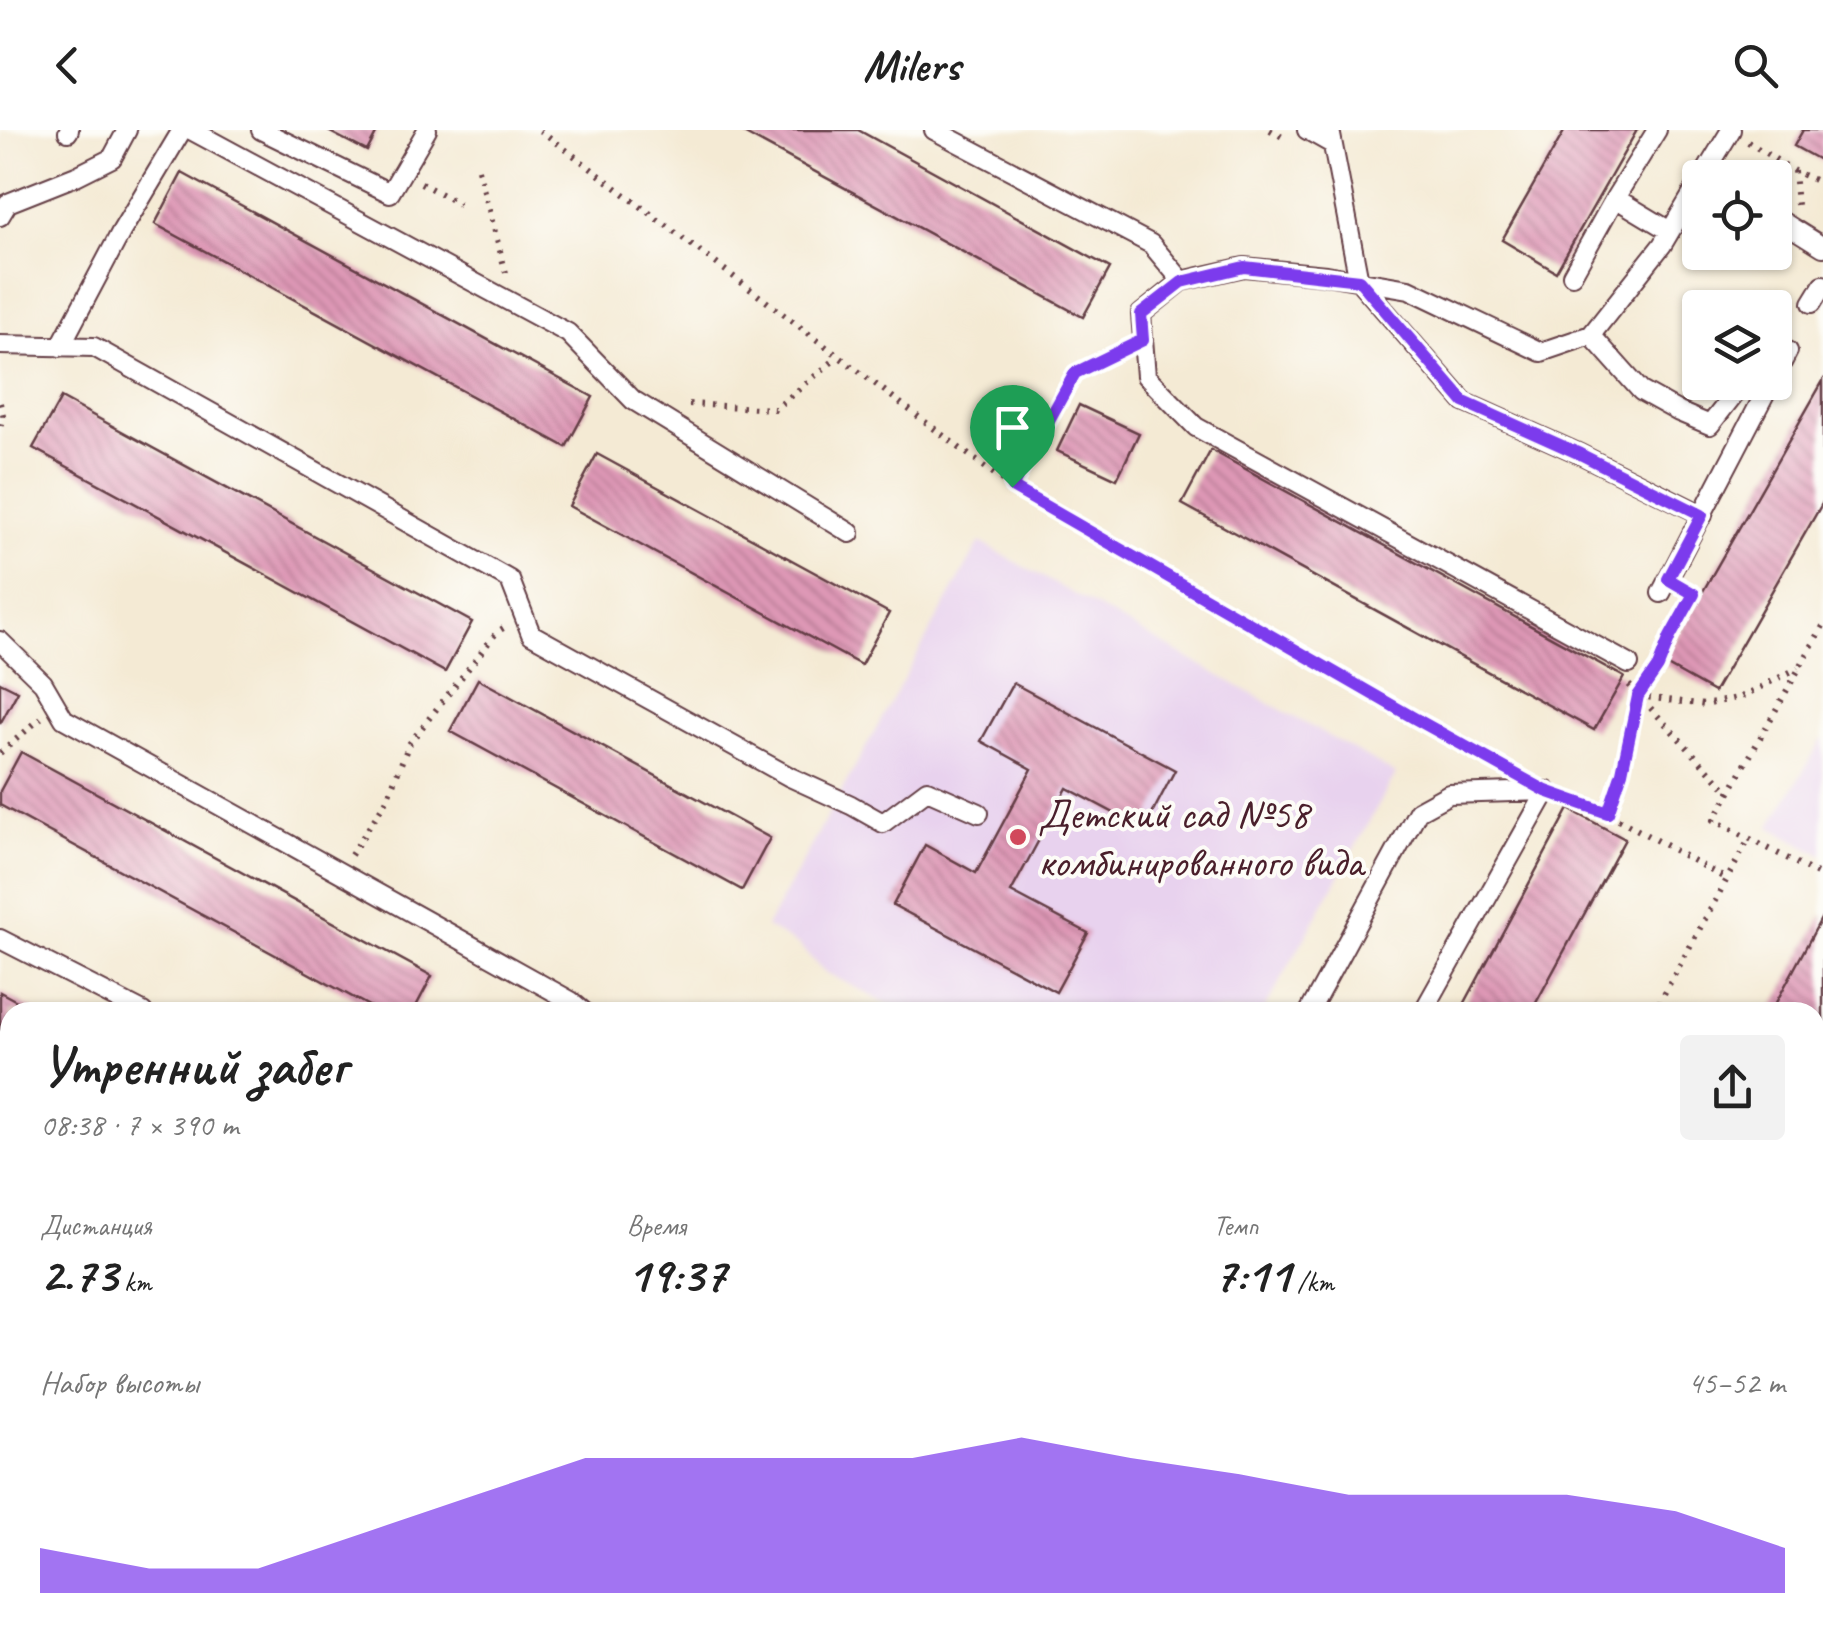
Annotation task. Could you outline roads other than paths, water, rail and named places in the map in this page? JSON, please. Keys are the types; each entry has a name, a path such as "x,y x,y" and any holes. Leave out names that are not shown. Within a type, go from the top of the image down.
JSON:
{"lane":[{"path":"0,216 8,202 112,158 127,130"},
{"path":"60,346 182,130"},
{"path":"191,130 568,334 633,400 850,533"},
{"path":"261,130 390,193 427,130"},
{"path":"934,130 1151,244 1182,282"},
{"path":"1306,130 1331,137 1359,280 1464,402 1702,515"},
{"path":"1572,275 1657,130"},
{"path":"1714,160 1731,130"},
{"path":"1614,198 1670,231"},
{"path":"1629,664 1196,428 1146,376 1141,314 1182,282 1244,267 1410,289 1541,352 1591,335 1682,212"},
{"path":"1792,228 1823,246"},
{"path":"1812,304 1823,286"},
{"path":"1591,335 1641,392 1694,418 1710,425 1730,400"},
{"path":"0,345 94,347 510,580 531,634 790,777 883,822 927,790 979,813"},
{"path":"1664,586 1763,400"},
{"path":"0,641 43,683 64,719 573,1002"},
{"path":"1314,1002 1418,811 1450,794 1546,791 1429,1002"},
{"path":"0,939 123,1002"}],"place":[{"name":"Детский сад №58 комбинированного вида","path":"1018,837"}]}
